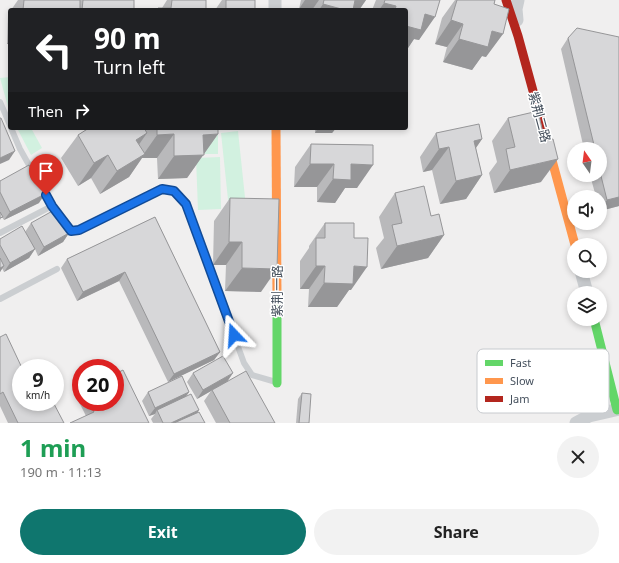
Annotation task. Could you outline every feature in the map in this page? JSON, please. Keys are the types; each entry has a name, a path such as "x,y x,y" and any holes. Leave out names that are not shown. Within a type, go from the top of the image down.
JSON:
{"street":[{"name":"紫荆二路","path":"506,0 518,36 573,238"},
{"name":"紫荆二路","path":"518,0 516,9 518,36"},
{"name":"紫荆一路","path":"276,130 277,383"},
{"path":"596,326 602,349"},
{"path":"609,376 618,410"},
{"path":"576,423 589,416 604,413"}],"lane":[{"path":"0,102 8,120"},
{"path":"12,130 20,149 52,206 71,231 79,230 162,189 174,191 186,204 244,363 252,375 277,383"},
{"path":"0,233 52,206"},
{"path":"0,299 57,269"}],"green space":[{"path":"8,77 8,107 0,78"},
{"path":"18,130 32,130 42,148 31,155"},
{"path":"204,130 218,130 218,154 205,154"},
{"path":"238,131 246,207 229,209 221,133"},
{"path":"220,157 221,209 198,210 196,158"}],"building":[{"path":"24,0 80,0 80,8 23,8"},
{"path":"83,0 134,0 134,8 82,8"},
{"path":"172,0 206,0 206,8 171,8"},
{"path":"226,0 255,0 255,8 226,8"},
{"path":"324,0 355,0 353,8 338,8 323,4"},
{"path":"385,0 440,0 435,17 425,14 421,30 408,27 408,8 396,8 396,6 384,3"},
{"path":"457,0 495,0 494,4 509,9 503,34 492,31 488,47 459,39 463,24 451,20"},
{"path":"577,28 619,37 619,197 607,200 607,190 604,190 602,182 607,182 607,142 593,142 568,38"},
{"path":"538,111 545,141 553,139 558,159 510,170 506,149 515,147 508,118"},
{"path":"0,118 15,151 0,158"},
{"path":"479,124 482,139 474,141 482,175 456,181 449,147 439,149 436,133"},
{"path":"86,130 145,130 147,133 136,140 145,154 117,171 108,155 94,163 78,135"},
{"path":"157,130 218,130 218,134 203,135 204,155 174,156 174,134 157,135"},
{"path":"311,144 373,145 373,165 351,164 351,180 333,179 334,164 310,164"},
{"path":"29,165 45,194 10,212 0,192 0,181"},
{"path":"424,186 431,216 439,214 444,235 397,246 392,225 402,223 395,193"},
{"path":"230,198 279,199 277,269 242,268 242,242 229,242"},
{"path":"56,209 69,233 44,247 31,223"},
{"path":"155,217 220,352 174,374 125,272 83,292 67,259"},
{"path":"325,223 354,223 354,238 368,238 367,267 354,266 353,284 324,283 325,266 316,266 316,238 325,238"},
{"path":"22,226 35,249 10,263 0,245 0,239"},
{"path":"0,258 4,266 0,268"},
{"path":"6,334 18,359 12,359 12,411 3,392 0,394 0,337"},
{"path":"223,356 233,373 203,390 193,373"},
{"path":"246,371 275,423 230,423 212,390"},
{"path":"124,372 149,423 70,423 94,412 124,411"},
{"path":"182,376 189,392 155,408 148,392"},
{"path":"302,393 311,394 309,423 299,423"},
{"path":"191,394 199,410 171,423 163,423 157,410"},
{"path":"12,411 58,411 64,423 18,423"},
{"path":"199,412 205,423 174,423"}],"traffic: fast":[{"path":"277,300 277,383"},
{"path":"596,326 602,349"},
{"path":"609,378 617,410"}],"traffic: slow":[{"path":"276,130 277,300"},
{"path":"550,153 573,238"}],"traffic: jam":[{"path":"506,0 518,36 550,153"}],"route":[{"path":"46,195 52,206 71,231 79,230 162,189 174,191 186,204 234,335"}]}
